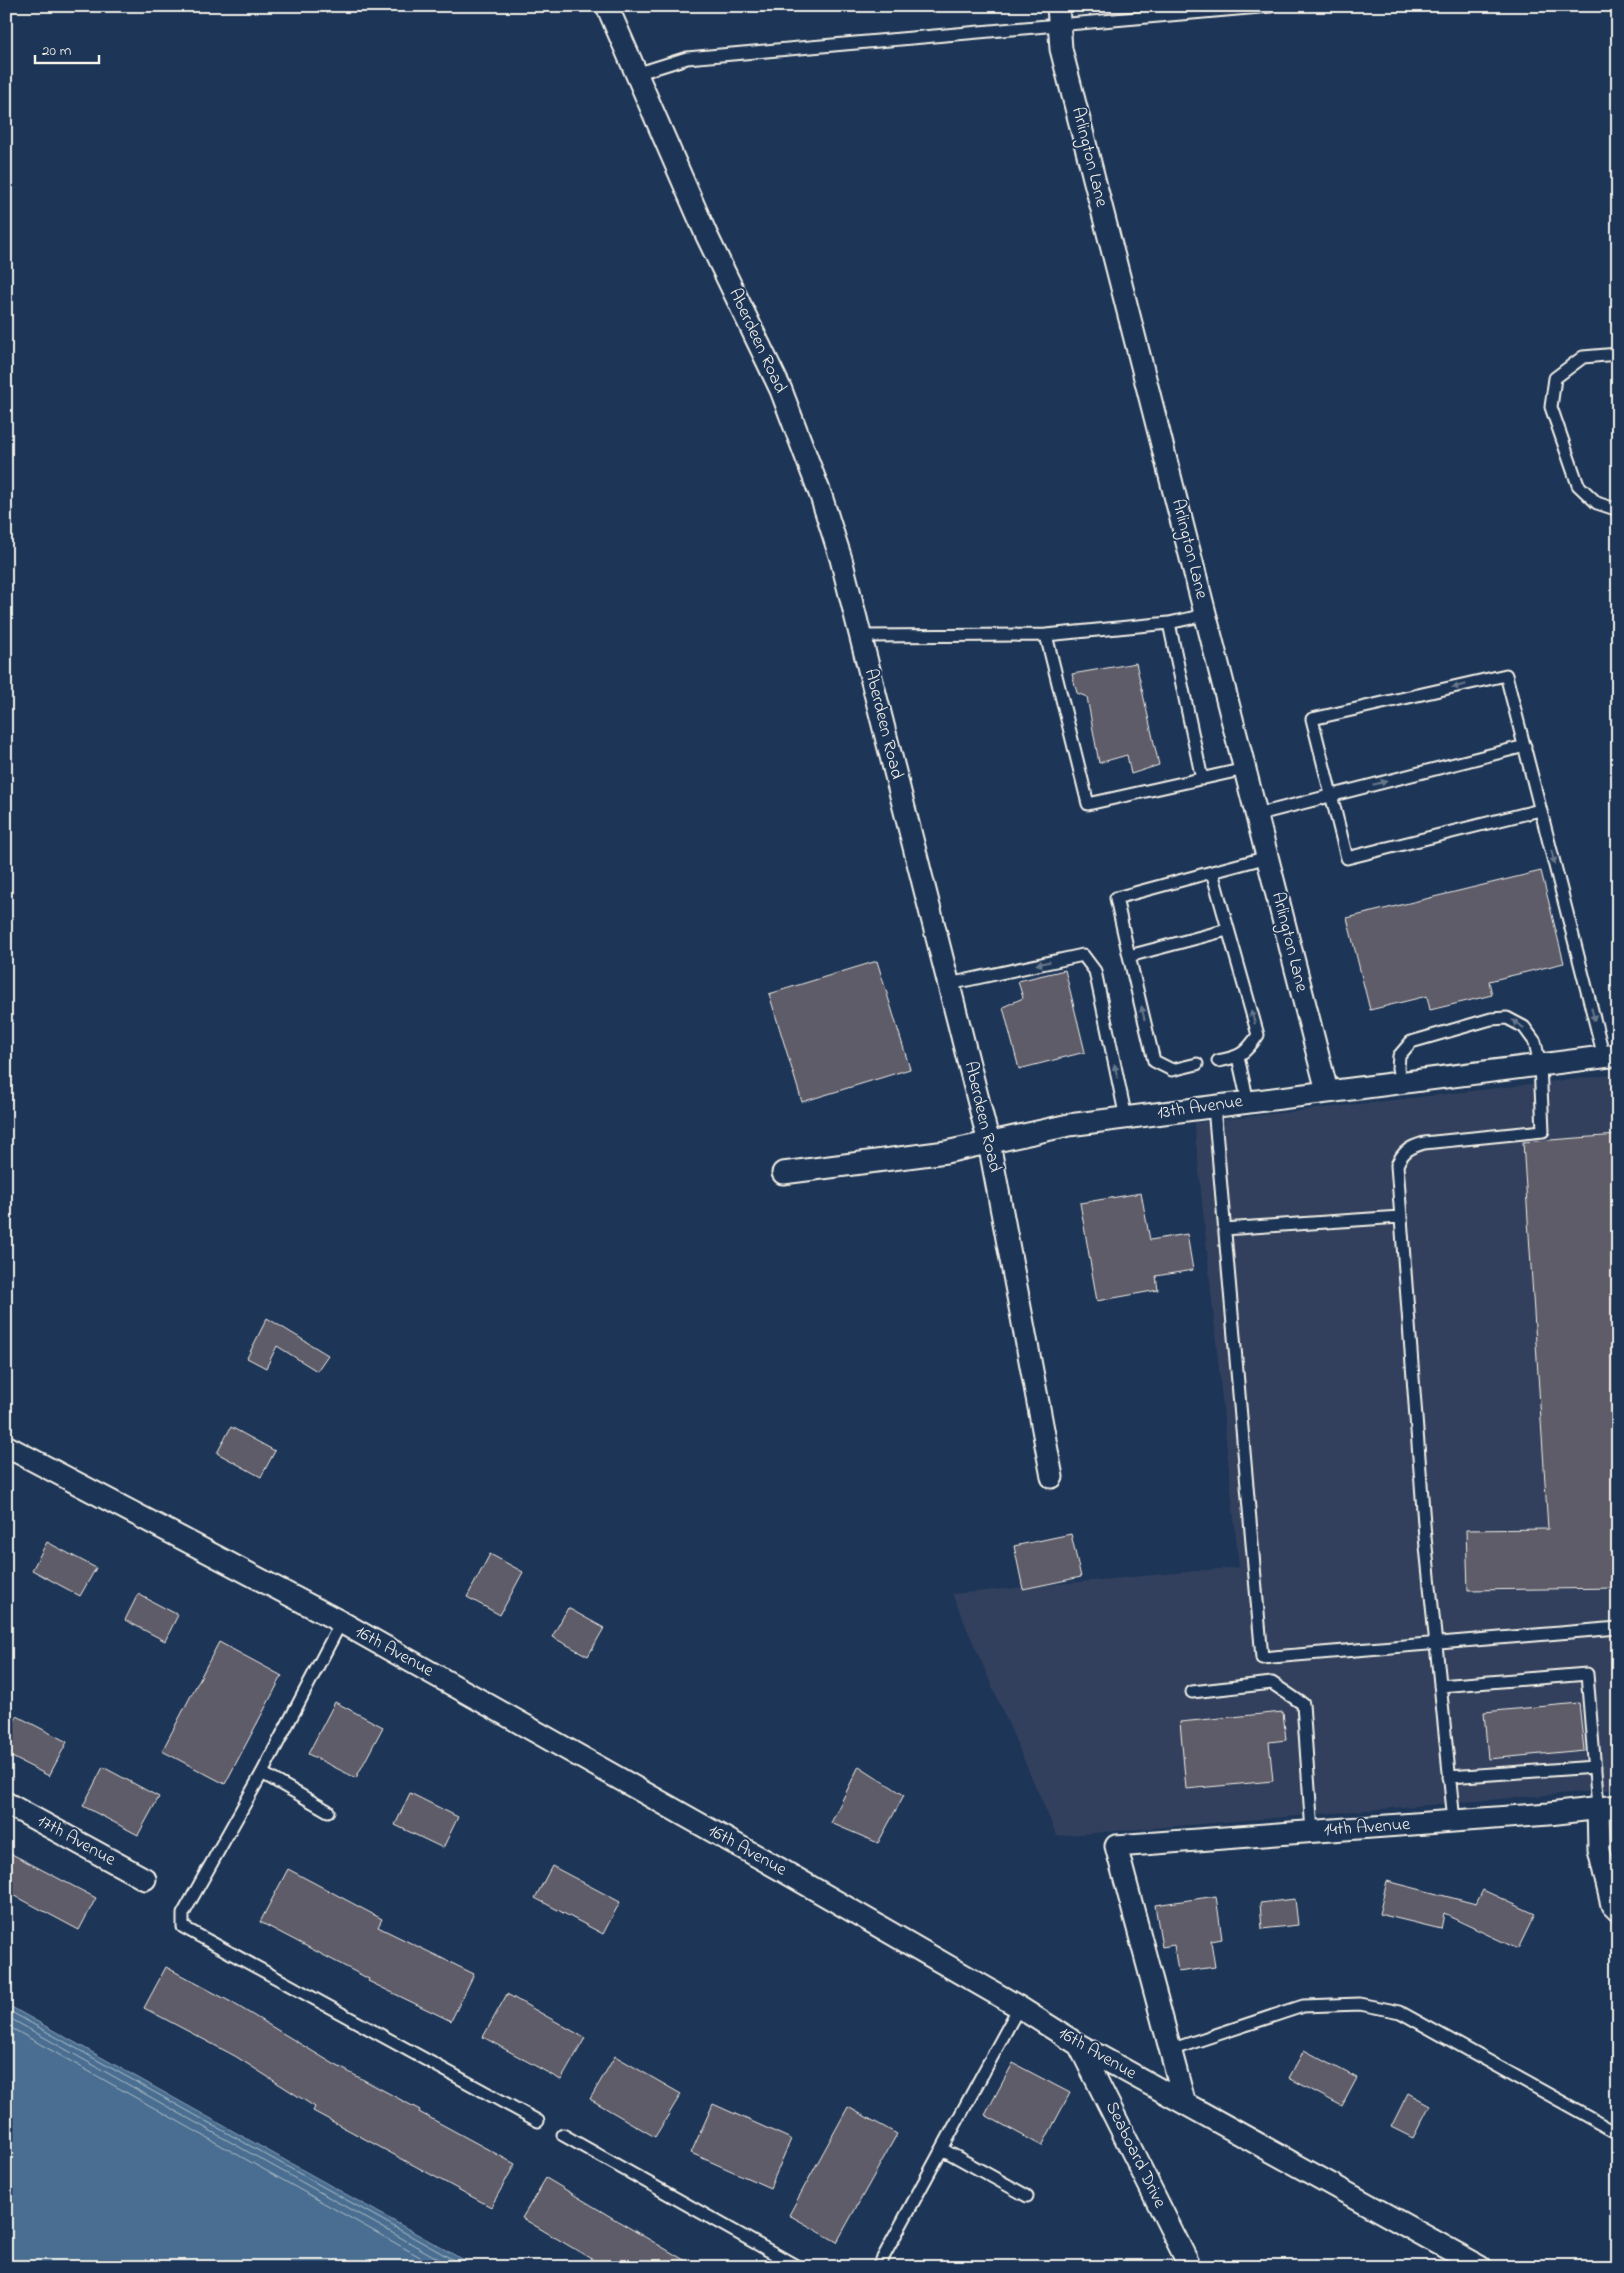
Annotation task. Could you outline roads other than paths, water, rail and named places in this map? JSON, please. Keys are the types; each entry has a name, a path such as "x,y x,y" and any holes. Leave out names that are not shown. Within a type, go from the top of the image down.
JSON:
{"street":[{"name":"Aberdeen Road","path":"607,6 706,234 781,390 821,496 862,636 989,1142 1052,1477"},
{"name":"Arlington Lane","path":"1059,15 1061,49 1326,1091"},
{"name":"13th Avenue","path":"783,1173 946,1152 1069,1125 1611,1056"},
{"name":"16th Avenue","path":"6,1446 341,1622 1019,2007 1079,2045 1184,2101 1481,2267"},
{"name":"17th Avenue","path":"6,1803 145,1879"},
{"name":"14th Avenue","path":"1170,2050 1116,1846 1549,1814 1608,1807"},
{"path":"1608,1807 1599,1850 1612,1905 1618,1911"},
{"name":"Seaboard Drive","path":"1079,2045 1190,2267"},
{"path":"1170,2050 1184,2101"}],"lane":[{"path":"636,74 687,58 1059,15 1271,6"},
{"path":"1618,354 1583,357 1555,378 1551,407 1578,485 1597,503 1618,510"},
{"path":"862,636 1046,636 1169,623 1206,615"},
{"path":"1169,623 1202,779"},
{"path":"1046,636 1088,804 1245,770"},
{"path":"1540,810 1347,858 1333,795 1312,719 1506,675 1540,810 1611,1056"},
{"path":"1255,815 1525,746"},
{"path":"1197,1064 1172,1070 1154,1061 1116,898 1268,857"},
{"path":"1212,872 1258,1035 1250,1047 1238,1058 1218,1061"},
{"path":"1129,956 1227,930"},
{"path":"949,984 1083,955 1095,971 1126,1118"},
{"path":"1400,1083 1399,1056 1411,1042 1491,1018 1507,1018 1524,1027 1535,1042 1540,1065 1542,1132 1444,1140 1411,1146 1401,1155 1397,1165 1425,1537 1454,1821"},
{"path":"1238,1058 1248,1102"},
{"path":"1214,1106 1262,1658 1436,1645 1618,1628"},
{"path":"1224,1229 1400,1217"},
{"path":"341,1622 262,1774 183,1914 183,1927 538,2121"},
{"path":"1440,1686 1587,1674 1595,1767 1608,1807"},
{"path":"1192,1692 1272,1684 1303,1704 1312,1832"},
{"path":"1449,1777 1595,1767"},
{"path":"262,1774 328,1811"},
{"path":"1170,2050 1303,2006 1360,2004 1400,2012 1618,2133"},
{"path":"878,2267 1019,2007"},
{"path":"563,2135 798,2267"},
{"path":"942,2149 1028,2196"}],"water":[{"path":"6,2004 476,2267 6,2267"}]}
